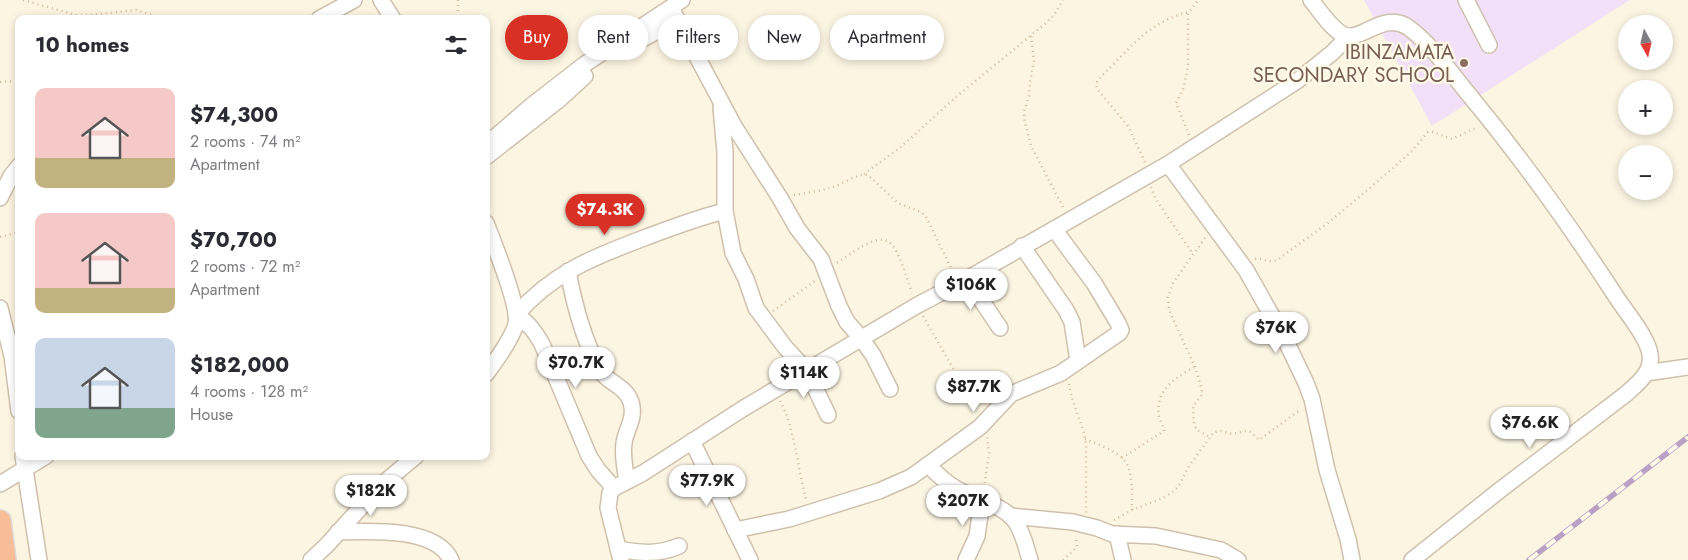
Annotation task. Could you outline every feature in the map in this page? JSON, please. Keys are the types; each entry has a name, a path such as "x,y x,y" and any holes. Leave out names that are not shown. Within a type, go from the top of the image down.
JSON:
{"highway":[{"path":"0,522 5,560"}],"street":[{"path":"326,15 354,0"},
{"path":"381,0 390,15"},
{"path":"1312,0 1336,30 1349,36"},
{"path":"1466,0 1489,46"},
{"path":"677,9 720,101 797,228 821,259 847,322 862,338 873,355 890,389"},
{"path":"490,142 531,106 585,64 677,9"},
{"path":"490,154 611,56 677,9"},
{"path":"679,546 666,552 619,555 608,508 610,493 621,484 643,473 773,391 916,306 1194,148 1297,81 1332,53 1349,36 1391,22 1402,24 1423,40 1490,120 1567,221 1640,332 1650,355 1649,366 1642,380 1626,394 1412,560"},
{"path":"720,101 725,152 725,211 733,253 746,279 754,304 784,347 807,371 828,415"},
{"path":"1168,164 1246,270 1285,339 1312,400 1327,470 1348,539 1352,560"},
{"path":"0,198 15,171"},
{"path":"516,315 538,292 568,271 610,250 676,225 725,211"},
{"path":"735,530 810,513 879,491 911,477 983,424 1011,394 1072,365 1113,338 1121,330 1118,323 1094,283 1054,229"},
{"path":"490,234 508,281 516,315 514,329 490,368"},
{"path":"1022,246 1066,310 1072,322 1072,365"},
{"path":"568,271 581,326 597,364 604,375 628,394 632,403 632,419 623,444 624,465 621,484"},
{"path":"963,281 1000,328"},
{"path":"0,308 12,356 15,380"},
{"path":"516,315 533,328 542,344 589,456 598,470 621,484"},
{"path":"1646,373 1688,367"},
{"path":"692,441 750,560"},
{"path":"311,560 379,488 411,460"},
{"path":"0,484 23,463"},
{"path":"23,463 39,560"},
{"path":"928,465 953,487 983,495 1010,516 1023,537 1030,560"},
{"path":"966,560 976,536 983,495"},
{"path":"1010,516 1079,523 1117,534 1156,536 1221,550 1238,560"},
{"path":"338,532 405,533 427,540 440,547 449,555 451,560"},
{"path":"1117,534 1124,560"}],"path":[{"path":"23,0 76,15 136,10 152,15"},
{"path":"458,0 458,15"},
{"path":"780,198 827,189 864,174 901,147 956,97 1031,36 1051,18 1063,0"},
{"path":"1193,254 1155,198 1145,162 1128,126 1096,84 1102,75 1138,38 1167,21 1189,12 1198,0"},
{"path":"1189,12 1188,66 1184,89 1176,103 1194,148"},
{"path":"1031,36 1034,60 1029,96 1024,112 1026,130 1035,154 1060,199 1069,220"},
{"path":"0,82 15,81"},
{"path":"1246,270 1256,258 1270,262 1277,260 1328,223 1412,151 1428,132 1455,138 1490,120"},
{"path":"864,174 875,179 898,203 920,212 926,217 963,281"},
{"path":"1210,436 1197,430 1194,424 1194,406 1202,393 1194,367 1169,310 1168,300 1173,283 1214,226"},
{"path":"0,237 15,233"},
{"path":"764,317 799,294 859,248 877,239 887,240 892,244 902,263 916,306 945,354 983,424 990,448 983,495"},
{"path":"1063,560 1077,547 1085,438 1071,397 1072,365"},
{"path":"1122,458 1164,431 1159,414 1160,401 1164,390 1174,380 1194,367"},
{"path":"773,391 785,413 810,513"},
{"path":"1102,530 1109,523 1132,510 1158,501 1174,492 1210,436 1217,431 1232,434 1246,431 1251,432 1259,440 1294,416 1312,400"},
{"path":"1085,438 1122,458 1129,470 1132,510"}],"shaded area":[{"name":"IBINZAMATA SECONDARY SCHOOL","path":"1364,0 1630,0 1432,126"}],"railway":[{"path":"1529,560 1688,437"}],"place":[{"name":"IBINZAMATA SECONDARY SCHOOL","path":"1464,63"}]}
